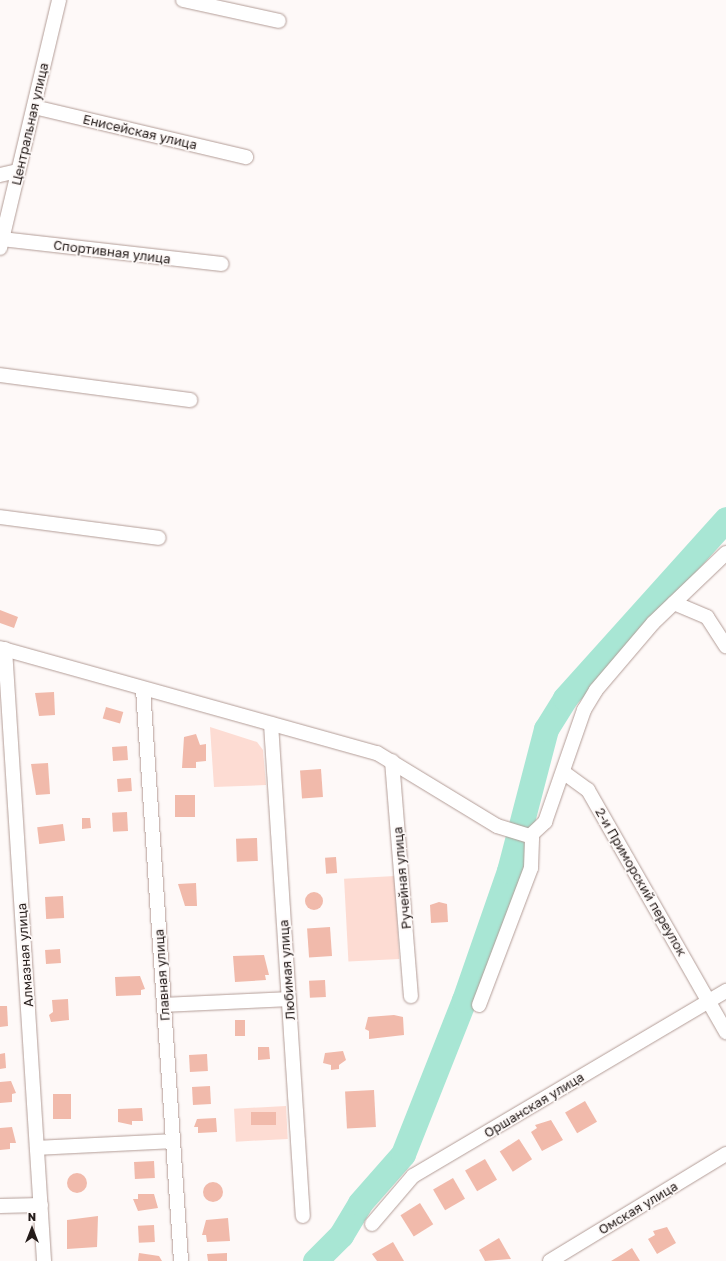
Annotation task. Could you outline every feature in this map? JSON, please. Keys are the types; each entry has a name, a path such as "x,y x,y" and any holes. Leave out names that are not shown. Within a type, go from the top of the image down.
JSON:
{"street":[{"name":"Центральная улица","path":"1,244 59,0"},
{"path":"183,0 279,21"},
{"name":"Енисейская улица","path":"34,107 246,156"},
{"path":"0,174 18,171"},
{"name":"Спортивная улица","path":"1,244 222,264"},
{"path":"0,375 190,400"},
{"path":"0,517 159,538"},
{"path":"521,835 545,822 584,710 596,690 674,603 726,553"},
{"path":"674,603 707,617 726,646"},
{"path":"2,649 143,689 160,690 271,724 352,744 392,761 521,835 531,868 479,1005"},
{"name":"Алмазная улица","path":"2,649 44,1261"},
{"name":"Главная улица","path":"143,689 181,1261"},
{"name":"Любимая улица","path":"271,724 303,1216"},
{"name":"Ручейная улица","path":"392,761 411,996"},
{"name":"2-и Приморский переулок","path":"563,772 588,790 726,1032"},
{"name":"Оршанская улица","path":"372,1224 413,1176 726,991"},
{"path":"164,1005 289,999"},
{"path":"37,1148 173,1141"},
{"name":"Омская улица","path":"550,1261 726,1154"},
{"path":"0,1206 41,1205"}],"shaded area":[{"path":"210,727 257,742 263,750 266,785 214,787"},
{"path":"395,876 399,959 348,962 344,879"},
{"path":"286,1106 288,1139 236,1142 234,1109"}],"building":[{"path":"0,610 18,617 14,628 0,623"},
{"path":"54,692 55,715 39,716 35,693"},
{"path":"106,707 123,712 120,723 103,719"},
{"path":"196,734 200,745 206,744 206,761 196,762 196,768 182,768 184,737"},
{"path":"127,746 128,760 113,761 112,747"},
{"path":"48,763 50,794 36,795 31,764"},
{"path":"321,769 323,797 302,798 300,770"},
{"path":"131,778 132,791 118,792 117,779"},
{"path":"175,795 195,795 195,817 175,817"},
{"path":"127,812 128,831 113,832 112,813"},
{"path":"82,818 90,818 91,828 82,829"},
{"path":"63,824 65,841 39,844 37,827"},
{"path":"257,838 258,861 237,862 236,839"},
{"path":"336,857 337,873 326,874 325,858"},
{"path":"196,883 197,906 185,906 178,884"},
{"path":"314,892 320,895 323,901 320,907 314,910 308,907 305,901 308,895"},
{"path":"63,896 64,918 46,919 45,897"},
{"path":"439,902 447,904 448,922 431,923 430,905"},
{"path":"330,927 332,956 309,958 307,929"},
{"path":"60,949 61,963 46,964 45,950"},
{"path":"264,955 269,975 265,975 266,980 235,982 233,956"},
{"path":"140,976 145,989 141,990 141,995 116,996 115,977"},
{"path":"325,980 326,997 310,998 309,981"},
{"path":"68,999 69,1020 51,1022 49,1015 53,1012 52,1000"},
{"path":"0,1006 7,1006 8,1026 0,1027"},
{"path":"394,1015 403,1017 404,1035 369,1039 369,1031 365,1029 368,1017"},
{"path":"235,1020 245,1020 245,1036 235,1036"},
{"path":"258,1047 269,1047 270,1059 258,1060"},
{"path":"343,1051 346,1060 339,1065 339,1069 331,1070 331,1065 323,1063 325,1053"},
{"path":"5,1053 6,1068 0,1069 0,1054"},
{"path":"207,1054 208,1071 190,1072 189,1055"},
{"path":"11,1081 16,1093 12,1094 12,1102 0,1103 0,1082"},
{"path":"210,1086 211,1104 193,1105 192,1087"},
{"path":"374,1090 376,1127 347,1128 345,1092"},
{"path":"53,1094 71,1094 71,1119 53,1119"},
{"path":"585,1101 597,1122 577,1133 565,1112"},
{"path":"142,1108 143,1121 132,1121 132,1125 118,1122 118,1109"},
{"path":"251,1112 276,1112 276,1125 251,1125"},
{"path":"216,1118 217,1132 198,1133 198,1127 194,1127 197,1119"},
{"path":"551,1120 563,1140 542,1151 531,1132 537,1128 535,1125"},
{"path":"12,1127 16,1143 10,1143 10,1149 0,1150 0,1128"},
{"path":"519,1139 532,1159 513,1172 500,1152"},
{"path":"485,1159 497,1180 477,1191 465,1170"},
{"path":"154,1161 155,1178 135,1179 134,1162"},
{"path":"77,1173 84,1176 87,1183 84,1190 77,1193 70,1190 67,1183 70,1176"},
{"path":"453,1178 465,1199 445,1210 433,1190"},
{"path":"209,1182 217,1182 223,1188 223,1196 217,1202 209,1202 203,1196 203,1188"},
{"path":"138,1194 154,1194 158,1208 138,1211 133,1199 138,1199"},
{"path":"420,1203 433,1224 414,1236 400,1215"},
{"path":"98,1216 97,1247 67,1249 67,1220"},
{"path":"228,1218 230,1241 207,1242 206,1235 202,1235 206,1220"},
{"path":"154,1225 155,1242 139,1243 138,1226"},
{"path":"667,1227 676,1243 657,1254 648,1239 655,1235 653,1231"},
{"path":"499,1238 511,1259 485,1261 479,1250"},
{"path":"393,1242 404,1261 377,1261 372,1254"},
{"path":"632,1248 640,1261 611,1261 621,1255"},
{"path":"139,1253 159,1256 162,1261 138,1261"},
{"path":"227,1253 227,1261 208,1261 207,1254"}],"waterway":[{"path":"315,1261 341,1235 360,1203 403,1154 464,1000 509,871 546,729 565,698 726,519"}]}
